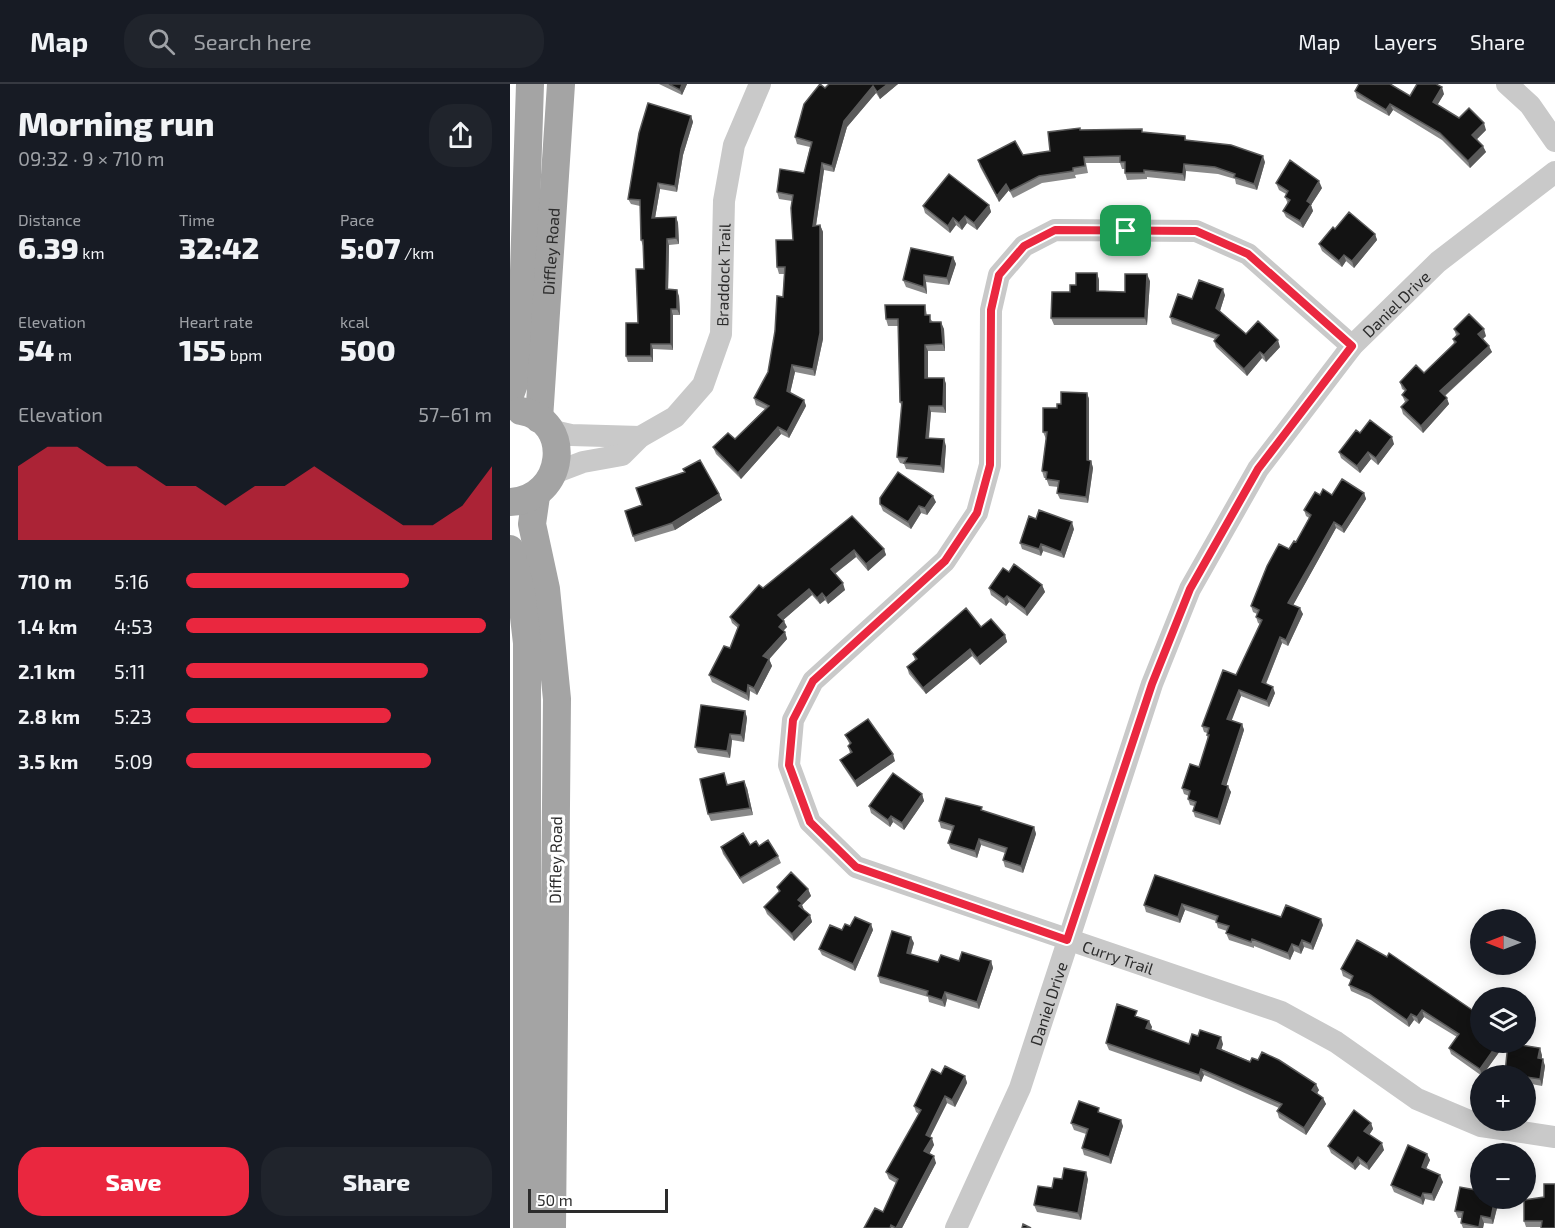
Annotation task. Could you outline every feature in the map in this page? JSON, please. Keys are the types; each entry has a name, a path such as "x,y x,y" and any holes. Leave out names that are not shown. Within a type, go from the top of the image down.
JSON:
{"main road":[{"name":"Diffley Road","path":"510,395 521,364 530,84"},
{"name":"Diffley Road","path":"555,472 557,458 555,443 544,424 561,84"},
{"path":"510,410 526,412 544,424"},
{"path":"523,499 547,486 555,472"},
{"name":"Diffley Road","path":"523,499 546,589 557,699 552,1228"},
{"name":"Diffley Road","path":"510,549 521,591 527,643 527,1228"}],"street":[{"name":"Braddock Trail","path":"555,472 576,464 622,455 640,437 675,417 703,386 722,333 724,201 734,145 760,84"},
{"path":"1508,84 1530,105 1555,141"},
{"name":"Daniel Drive","path":"956,1228 1020,1088 1152,684 1190,589 1258,469 1352,346 1438,262 1555,172"},
{"name":"Curry Trail","path":"1352,346 1248,254 1196,231 1055,230 1024,246 999,275 991,310 990,465 977,513 945,561 813,681 793,720 789,765 810,822 856,867 1281,1012 1336,1042 1417,1099 1481,1126 1555,1137"},
{"path":"544,424 571,435 640,437"}],"building":[{"path":"669,84 682,84 680,90"},
{"path":"820,84 825,88 829,84 888,84 877,92 873,86 844,121 832,166 822,163 813,226 820,225 820,333 813,369 792,365 787,391 804,400 787,432 778,427 738,473 713,447 728,433 735,439 769,406 754,398 768,372 775,331 777,296 783,297 785,267 777,267 776,240 793,240 791,208 793,195 777,192 780,169 804,173 812,142 795,137 804,104"},
{"path":"1359,84 1390,84 1410,96 1417,84 1436,84 1442,87 1433,102 1459,118 1469,108 1484,123 1472,135 1483,146 1468,161 1440,133 1390,104 1386,110 1355,91"},
{"path":"648,103 691,116 681,149 675,186 658,183 652,218 676,217 676,238 667,239 666,289 677,290 677,309 671,309 671,344 651,344 651,356 626,356 626,323 638,323 636,269 644,269 640,200 628,199 639,133"},
{"path":"1080,128 1080,130 1142,129 1142,132 1185,136 1185,140 1231,145 1263,156 1254,184 1215,167 1184,164 1183,174 1144,170 1144,173 1125,173 1125,162 1120,162 1120,156 1084,157 1085,166 1073,168 1073,171 1039,176 1010,191 1006,184 997,196 978,160 1015,141 1023,155 1050,151 1048,132"},
{"path":"1290,160 1319,181 1307,201 1311,204 1300,221 1283,211 1290,200 1285,197 1288,191 1276,183"},
{"path":"949,174 989,205 974,223 965,216 959,223 953,218 948,226 923,206"},
{"path":"1349,212 1375,234 1352,261 1344,255 1339,261 1319,244"},
{"path":"911,248 953,257 947,278 924,275 924,287 903,280"},
{"path":"1076,273 1097,273 1097,291 1125,292 1125,274 1147,274 1145,318 1051,318 1052,292 1070,292 1070,285 1076,285"},
{"path":"1199,280 1223,289 1216,308 1246,334 1258,321 1278,340 1264,355 1260,352 1244,369 1214,341 1219,335 1170,317 1178,294 1192,299"},
{"path":"885,305 925,305 925,315 930,315 930,322 941,322 943,344 925,345 925,378 944,378 943,406 929,406 926,438 944,439 941,466 904,463 907,458 897,457 902,402 900,402 898,319 886,319"},
{"path":"1469,314 1484,329 1478,334 1489,346 1440,391 1447,398 1421,426 1401,407 1408,400 1402,395 1406,390 1400,382 1416,365 1424,373 1456,342 1453,339 1459,334 1454,329"},
{"path":"1061,392 1087,393 1087,460 1091,461 1086,497 1057,493 1059,481 1046,479 1047,472 1042,471 1047,432 1043,432 1043,408 1057,408 1057,404 1061,404"},
{"path":"1370,420 1392,437 1376,458 1368,452 1357,466 1339,452 1356,430 1360,433"},
{"path":"700,460 719,494 672,523 633,536 625,511 642,505 636,488 685,472 683,469"},
{"path":"898,472 933,496 925,508 919,506 908,522 880,504 880,498"},
{"path":"1342,479 1364,493 1342,527 1334,522 1288,603 1300,608 1286,640 1280,637 1262,682 1273,687 1267,701 1239,690 1227,719 1242,724 1222,784 1228,786 1218,819 1193,811 1196,802 1188,799 1190,791 1182,788 1190,764 1199,767 1209,735 1207,735 1209,728 1202,726 1223,670 1236,675 1262,620 1256,617 1259,610 1251,606 1267,566 1279,544 1289,549 1294,541 1296,542 1311,515 1304,510 1315,492 1320,495 1323,489 1332,495"},
{"path":"1039,510 1072,522 1061,552 1041,544 1039,549 1020,543 1029,516 1036,519"},
{"path":"852,516 884,549 866,564 854,550 831,569 843,583 826,598 822,593 817,598 809,589 778,615 784,621 779,627 785,632 763,656 769,659 754,688 748,685 747,694 709,675 724,646 730,648 739,625 730,617 759,585 763,588"},
{"path":"1014,564 1042,585 1025,609 1007,596 1004,599 989,588 1003,568 1009,572"},
{"path":"966,608 981,627 991,619 1005,635 977,658 970,649 923,688 907,667 917,659 913,654"},
{"path":"701,705 745,711 741,735 730,734 727,751 695,747"},
{"path":"868,719 893,754 855,781 840,760 852,752 848,746 851,743 845,735"},
{"path":"724,773 727,785 744,781 750,808 708,814 700,779"},
{"path":"893,773 922,794 902,823 891,816 888,820 869,806"},
{"path":"946,798 982,807 981,810 1034,827 1021,866 1003,860 1007,848 979,839 975,851 948,843 954,826 939,821"},
{"path":"743,833 750,845 756,841 759,846 768,840 778,856 740,878 721,847"},
{"path":"791,872 808,889 798,900 802,903 799,906 810,915 792,934 764,907 780,891 777,887"},
{"path":"1155,875 1281,917 1286,905 1321,919 1311,944 1302,940 1299,947 1292,944 1288,953 1252,939 1251,942 1226,933 1229,926 1216,922 1218,916 1182,904 1178,917 1144,905"},
{"path":"855,917 871,924 853,964 819,949 830,925 842,930 845,924 850,926"},
{"path":"892,931 911,937 907,953 938,962 941,955 959,961 962,952 991,961 977,1002 945,992 942,1000 927,995 928,991 878,976"},
{"path":"1357,940 1387,957 1389,953 1470,1009 1470,1053 1491,1053 1483,1065 1474,1065 1449,1048 1459,1034 1422,1010 1417,1017 1411,1014 1407,1020 1369,994 1349,985 1353,976 1341,969"},
{"path":"1117,1004 1137,1011 1135,1016 1149,1021 1146,1028 1189,1044 1192,1034 1198,1036 1200,1030 1221,1037 1217,1048 1250,1062 1252,1058 1258,1060 1262,1052 1316,1084 1312,1090 1323,1098 1304,1128 1277,1111 1282,1104 1201,1069 1199,1075 1106,1043"},
{"path":"1536,1047 1540,1048 1538,1058 1543,1059 1540,1079 1536,1078 1536,1065 1506,1065 1507,1053 1536,1053"},
{"path":"945,1066 965,1076 952,1100 945,1096 926,1135 932,1138 924,1151 934,1156 896,1228 891,1225 890,1228 864,1228 875,1208 883,1212 898,1179 886,1172 921,1110 914,1106 932,1069 941,1074"},
{"path":"1079,1101 1099,1108 1098,1112 1121,1120 1109,1157 1082,1148 1088,1129 1071,1123"},
{"path":"1354,1110 1371,1123 1364,1131 1382,1143 1367,1164 1358,1157 1353,1164 1328,1146"},
{"path":"1408,1145 1427,1154 1422,1167 1440,1175 1432,1194 1423,1193 1421,1198 1391,1185"},
{"path":"1064,1168 1086,1172 1078,1213 1034,1205 1038,1186 1052,1188 1054,1178 1062,1179"},
{"path":"1544,1184 1555,1184 1555,1228 1541,1228 1542,1221 1524,1221 1524,1209 1536,1209 1536,1198 1544,1197"},
{"path":"1460,1187 1470,1189 1470,1209 1493,1209 1491,1218 1481,1216 1479,1227 1461,1223 1463,1212 1455,1211"}],"route":[{"path":"1055,230 1126,231 1196,231 1248,254 1352,346 1258,469 1190,589 1152,684 1067,940 856,867 810,822 789,765 793,720 813,681 945,561 977,513 990,465 991,310 999,275 1024,246 1055,230"}]}
